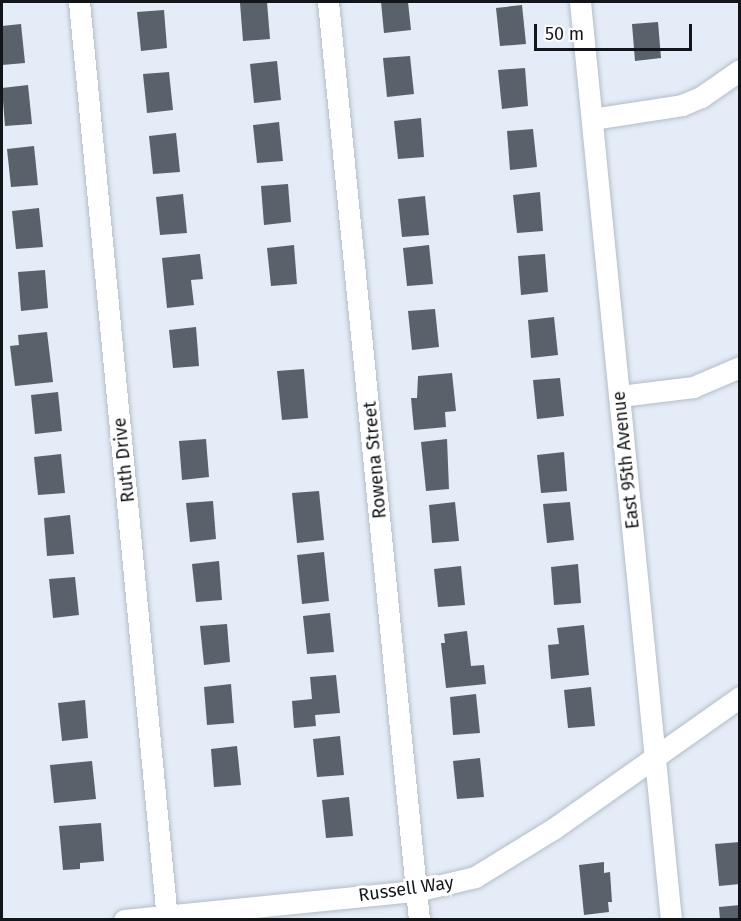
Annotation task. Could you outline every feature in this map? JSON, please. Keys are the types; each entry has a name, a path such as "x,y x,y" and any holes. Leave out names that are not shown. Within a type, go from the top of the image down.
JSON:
{"street":[{"name":"Ruth Drive","path":"79,2 168,917"},
{"name":"Rowena Street","path":"328,2 419,920"},
{"name":"East 95th Avenue","path":"580,2 671,920"},
{"path":"592,119 682,105 701,97 740,70"},
{"path":"620,396 693,387 740,367"},
{"name":"Russell Way","path":"124,920 416,891 475,877 502,864 655,754 740,697"}],"building":[{"path":"267,2 270,39 243,41 240,3"},
{"path":"381,2 408,2 411,30 384,33"},
{"path":"522,5 526,44 500,46 496,8"},
{"path":"164,10 167,48 141,51 137,12"},
{"path":"658,22 661,58 635,61 632,24"},
{"path":"21,24 25,63 2,65 2,26"},
{"path":"410,56 414,94 387,97 383,58"},
{"path":"277,61 281,100 254,103 250,64"},
{"path":"525,68 528,106 502,109 498,70"},
{"path":"169,72 173,110 147,113 143,74"},
{"path":"28,85 32,124 5,126 2,88"},
{"path":"421,118 424,157 398,159 394,121"},
{"path":"279,122 283,161 257,163 253,125"},
{"path":"533,129 537,167 510,170 507,131"},
{"path":"176,133 180,172 153,174 149,136"},
{"path":"34,146 38,185 11,187 7,149"},
{"path":"288,184 291,222 264,225 261,186"},
{"path":"540,192 543,231 517,233 513,195"},
{"path":"183,194 187,233 160,235 156,197"},
{"path":"425,196 429,235 402,237 398,199"},
{"path":"39,208 43,247 16,249 12,211"},
{"path":"294,245 297,284 271,286 267,248"},
{"path":"429,245 433,284 407,286 403,248"},
{"path":"200,254 203,279 191,280 194,305 167,308 162,258"},
{"path":"545,254 548,292 521,295 518,256"},
{"path":"45,270 48,308 21,311 18,272"},
{"path":"435,309 439,347 412,350 408,311"},
{"path":"554,317 558,355 531,358 528,320"},
{"path":"196,327 199,366 173,368 169,330"},
{"path":"47,332 53,382 15,386 10,346 19,345 18,335"},
{"path":"304,369 308,418 282,420 277,371"},
{"path":"452,373 456,411 445,412 446,427 414,430 411,398 417,398 418,376"},
{"path":"560,378 564,416 537,419 533,380"},
{"path":"58,392 62,431 35,434 31,395"},
{"path":"206,439 209,477 182,480 179,441"},
{"path":"447,439 449,489 426,491 421,442"},
{"path":"564,452 567,491 541,493 537,455"},
{"path":"61,454 65,493 38,495 34,457"},
{"path":"319,491 324,540 297,543 292,493"},
{"path":"213,501 216,539 190,542 186,503"},
{"path":"455,502 459,541 432,543 429,505"},
{"path":"570,502 574,540 547,543 543,504"},
{"path":"70,515 74,554 47,556 44,518"},
{"path":"324,552 329,601 302,604 297,555"},
{"path":"219,561 222,600 196,602 192,564"},
{"path":"578,564 581,603 554,605 551,567"},
{"path":"461,566 465,605 438,607 434,569"},
{"path":"75,577 79,615 53,618 49,579"},
{"path":"330,613 334,652 307,654 303,616"},
{"path":"227,624 230,662 204,665 200,626"},
{"path":"584,625 589,675 551,679 548,645 559,644 557,628"},
{"path":"467,631 471,666 484,665 486,684 446,688 441,643 445,643 444,634"},
{"path":"336,675 340,713 315,715 316,726 294,728 292,701 312,699 310,677"},
{"path":"231,684 234,723 207,725 204,687"},
{"path":"591,687 595,726 568,728 564,690"},
{"path":"476,694 480,733 453,735 450,697"},
{"path":"85,700 88,738 62,741 58,703"},
{"path":"340,736 344,775 317,777 313,739"},
{"path":"237,746 241,785 214,787 211,749"},
{"path":"480,758 484,797 457,799 453,761"},
{"path":"92,761 96,799 54,803 50,765"},
{"path":"349,797 353,836 326,838 322,800"},
{"path":"101,823 104,861 80,863 80,869 63,870 59,826"},
{"path":"740,842 740,884 719,886 715,844"},
{"path":"604,862 604,873 610,872 612,902 608,902 609,912 584,915 579,865"},
{"path":"740,905 740,920 720,920 719,907"}]}
